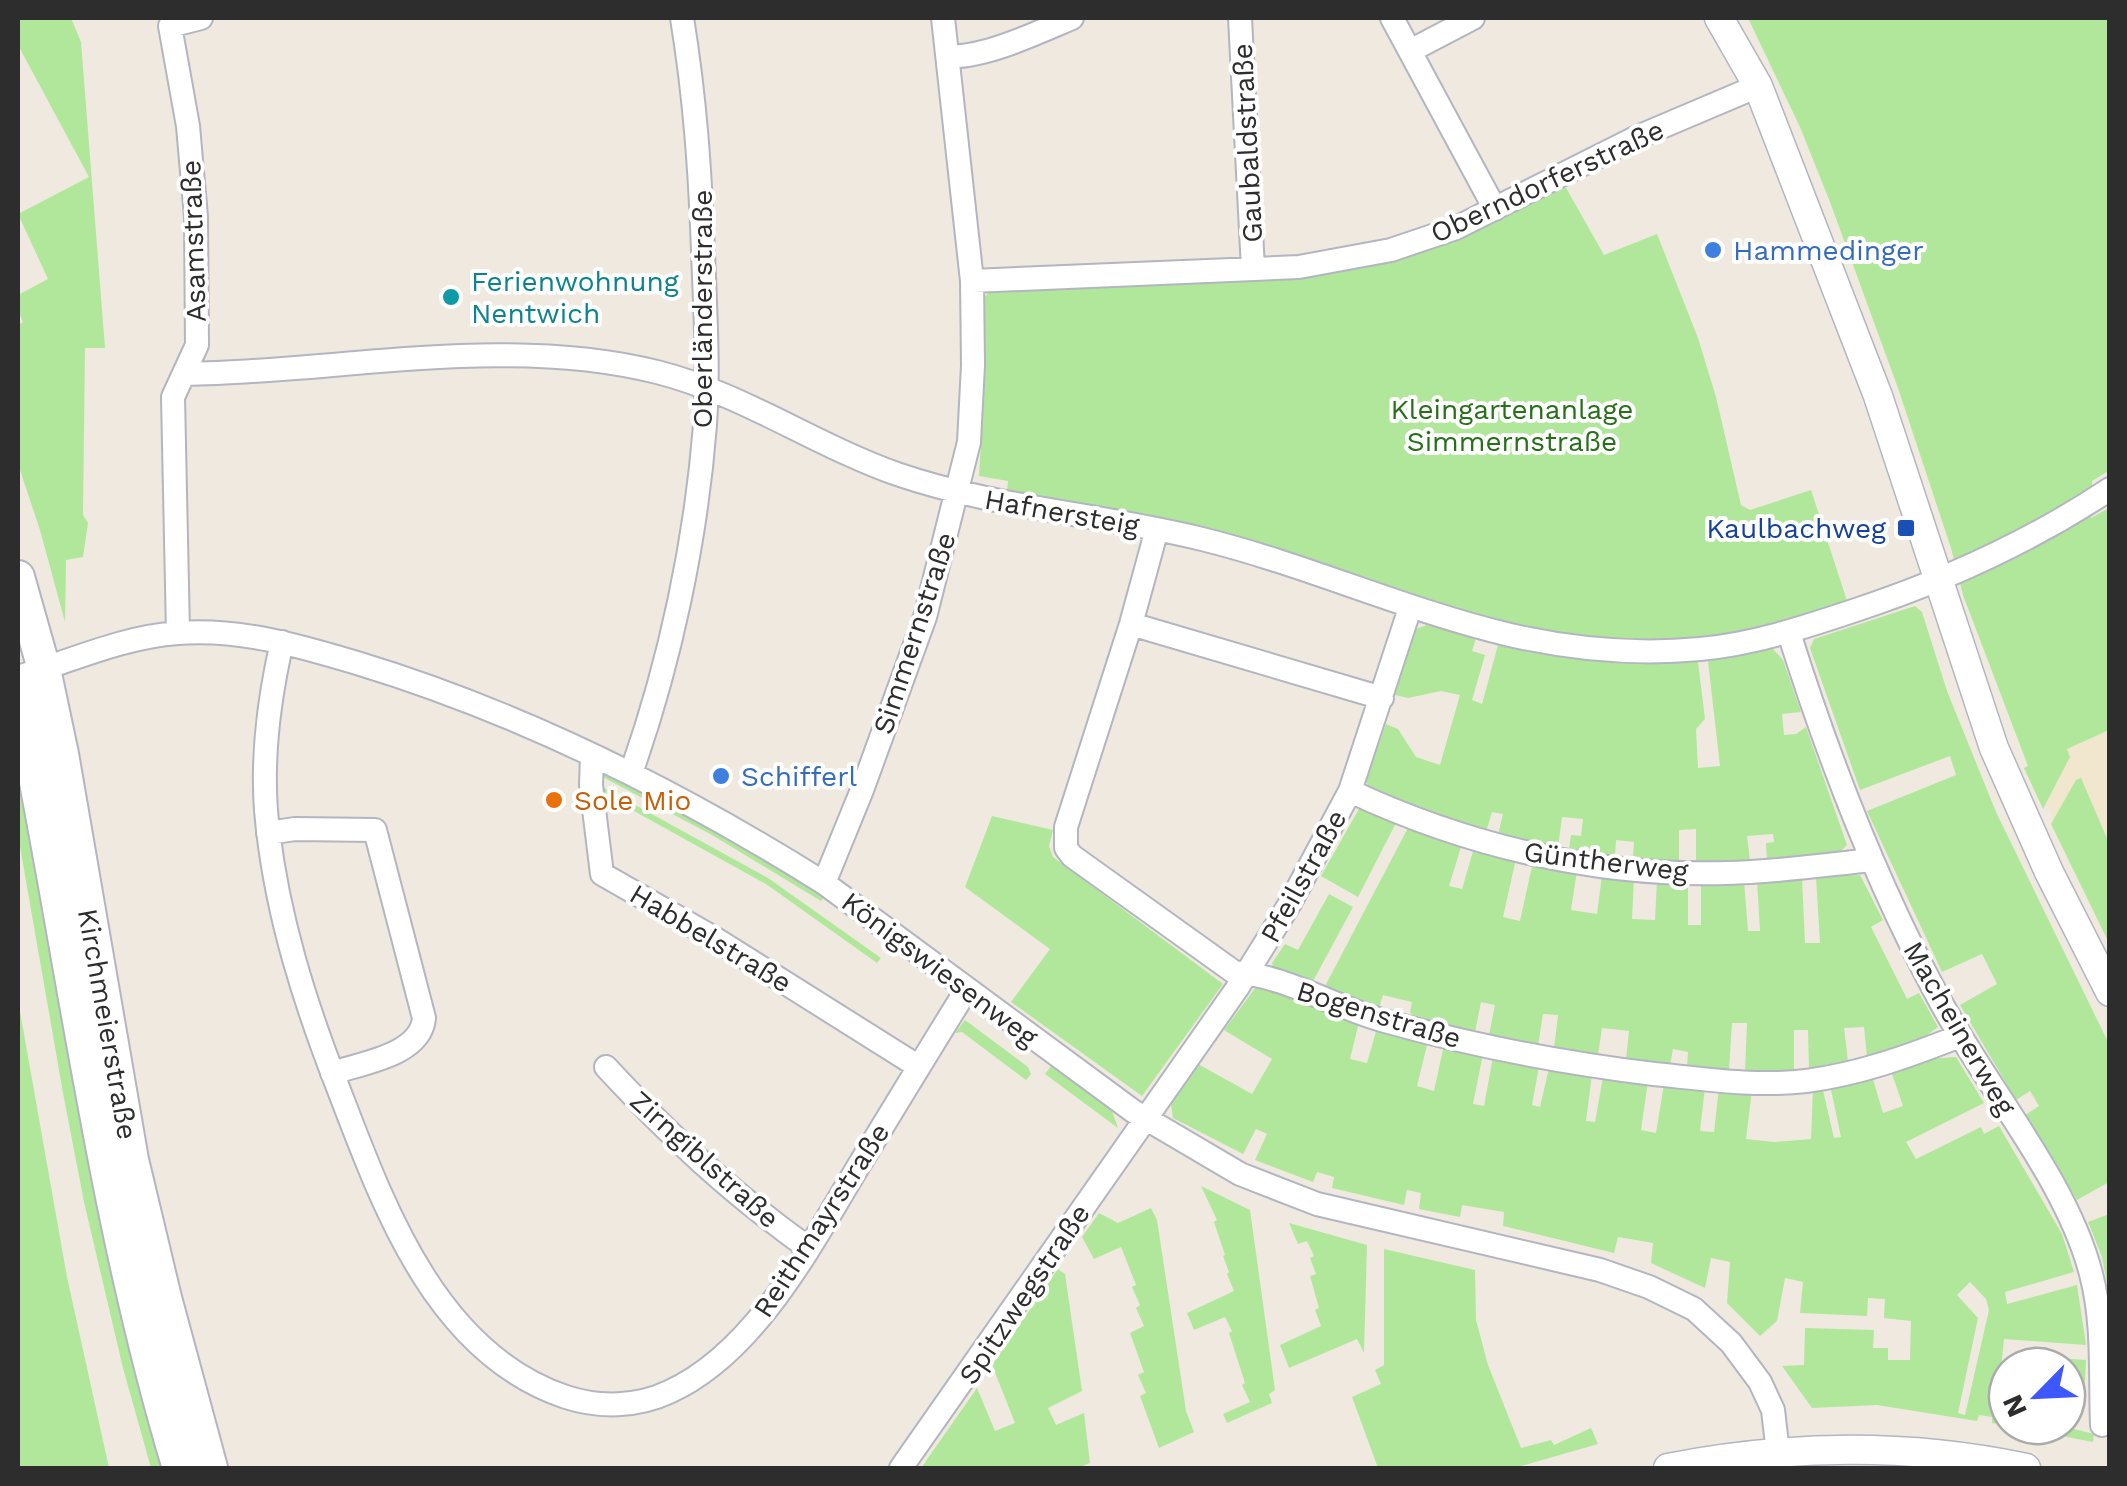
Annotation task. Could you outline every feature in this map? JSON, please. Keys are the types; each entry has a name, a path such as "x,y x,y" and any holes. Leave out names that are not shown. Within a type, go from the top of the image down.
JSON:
{"main road":[{"name":"Kirchmeierstraße","path":"18,577 30,673 62,754 136,1177 211,1468"},
{"name":"Kirchmeierstraße","path":"18,691 104,1167 179,1468"}],"street":[{"name":"Asamstraße","path":"178,632 173,396 197,345 196,217 188,126 170,26 201,18"},
{"name":"Oberländerstraße","path":"631,773 655,695 685,564 698,482 706,388 700,151 682,18"},
{"name":"Simmernstraße","path":"824,883 913,651 969,442 972,281 943,18"},
{"path":"948,56 992,48 1072,18"},
{"name":"Gaubaldstraße","path":"1240,18 1253,270"},
{"path":"1392,18 1495,208"},
{"path":"1410,51 1473,18"},
{"path":"1720,18 1758,86 1878,396 1994,748 2049,872 2110,992"},
{"name":"Oberndorferstraße","path":"972,281 1253,270 1332,263 1391,250 1456,228 1633,139 1758,86"},
{"name":"Hafnersteig","path":"185,374 260,373 499,355 604,361 658,372 706,388 819,443 958,493 1156,529 1247,552 1410,608 1510,634 1610,650 1702,649 1789,633 1938,582"},
{"path":"1938,582 2028,540 2110,490"},
{"name":"Bogenstraße","path":"1156,529 1131,624 1066,827 1066,848 1234,972 1260,974 1370,1017 1490,1048 1600,1067 1736,1082 1781,1083 1842,1075 1879,1066 1960,1036"},
{"name":"Pfeilstraße","path":"1145,1119 1289,906 1350,791 1410,608"},
{"path":"1131,624 1382,698"},
{"name":"Königswiesenweg","path":"30,673 135,639 178,632 233,634 282,642 428,684 631,773 824,883 1145,1119 1206,1157 1285,1193 1378,1219 1575,1263 1624,1277 1673,1298 1719,1330 1753,1370 1773,1410 1778,1453"},
{"name":"Macheinerweg","path":"1789,633 1872,860 1916,954 1960,1036 2077,1230 2100,1322 2102,1425"},
{"name":"Reithmayrstraße","path":"282,642 266,752 268,833 296,965 332,1073 385,1205 429,1283 458,1323 480,1344 542,1389 574,1400 616,1405 650,1400 686,1384 712,1366 736,1343 808,1248 968,990"},
{"name":"Habbelstraße","path":"592,756 591,785 602,874 714,938 918,1067"},
{"name":"Güntherweg","path":"1350,791 1430,826 1469,838 1623,868 1725,874 1872,860"},
{"path":"268,833 294,829 374,830 424,1029 416,1040 400,1050 332,1073"},
{"name":"Zirngiblstraße","path":"606,1067 750,1207 808,1248"},
{"name":"Spitzwegstraße","path":"902,1468 1145,1119"},
{"path":"1668,1468 1838,1448 1952,1454 2026,1468"}],"shaded area":[{"path":"2109,730 2109,934 2028,766"}],"green space":[{"path":"18,18 71,18 81,42 105,348 85,348 83,515 88,523 83,557 66,560 65,622 18,464 18,325 23,322 18,295 48,279 18,214 89,177 18,45"},
{"path":"1748,18 2109,18 2110,470 2092,481 2091,518 2109,508 2109,730 2067,749 2070,757 2043,809 2024,768 2028,766 1963,595 1898,388 1830,202 1800,127"},
{"name":"Kleingartenanlage Simmernstraße","path":"1565,186 1604,255 1657,234 1698,338 1741,505 1750,510 1811,490 1848,604 1751,632 1644,644 1545,634 1007,493 1008,481 979,476 983,299 991,290 1338,272 1400,259 1461,236"},
{"path":"1915,606 1922,612 1947,691 1996,812 2109,1044 2109,1182 2077,1200 2025,1115 2039,1106 2030,1091 2016,1100 1960,1005 1997,984 1982,954 1942,972 1867,811 1956,775 1950,756 1860,790 1810,648 1814,639"},
{"path":"1427,625 1476,638 1472,651 1485,655 1472,700 1482,704 1498,645 1598,661 1698,662 1705,719 1696,729 1698,768 1720,766 1708,661 1773,649 1783,660 1801,712 1782,714 1784,735 1796,734 1806,727 1847,845 1839,853 1767,860 1766,843 1774,842 1773,834 1747,836 1750,861 1696,863 1696,829 1679,830 1679,862 1633,858 1634,842 1616,840 1615,855 1569,849 1571,835 1581,836 1583,819 1562,817 1558,848 1498,835 1503,814 1492,812 1486,832 1369,789 1366,780 1386,724 1398,729 1416,757 1440,765 1460,695 1441,691 1408,698 1395,695 1416,629"},
{"path":"18,759 165,1468 151,1468 84,1202 18,835"},
{"path":"602,771 714,830 824,897 821,901 712,835 599,775"},
{"path":"2081,778 2109,843 2109,943 2051,824 2076,780"},
{"path":"597,784 768,878 881,958 877,963 766,884 596,790"},
{"path":"1360,807 1397,821 1358,897 1321,876"},
{"path":"992,816 1053,830 1049,846 1053,857 1223,984 1142,1096 1011,1002 1050,949 965,887"},
{"path":"1409,826 1462,844 1449,886 1462,889 1474,848 1516,859 1503,917 1520,921 1533,862 1577,871 1571,910 1597,914 1602,875 1634,878 1632,919 1655,920 1657,880 1688,881 1688,925 1701,925 1701,881 1744,881 1748,931 1760,931 1757,881 1802,878 1805,943 1820,943 1816,877 1860,875 1883,920 1871,927 1907,999 1919,993 1938,1027 1919,1041 1867,1057 1864,1027 1844,1028 1848,1061 1809,1068 1808,1030 1794,1030 1794,1070 1745,1071 1747,1023 1732,1023 1729,1070 1687,1067 1688,1052 1673,1049 1670,1065 1626,1059 1629,1031 1602,1028 1598,1055 1554,1049 1558,1015 1543,1014 1538,1046 1489,1035 1495,1005 1481,1002 1475,1032 1416,1019 1410,1012 1412,1002 1383,995 1379,1008 1323,990"},
{"path":"1329,894 1353,907 1311,985 1274,970 1272,963 1285,944 1298,950"},
{"path":"1262,985 1359,1022 1350,1059 1367,1063 1377,1028 1428,1041 1417,1086 1434,1091 1444,1045 1483,1054 1473,1104 1484,1106 1493,1057 1539,1066 1532,1105 1540,1107 1549,1068 1592,1075 1586,1121 1595,1122 1603,1077 1648,1081 1641,1130 1656,1133 1664,1084 1705,1087 1700,1131 1714,1132 1719,1088 1752,1090 1746,1139 1774,1142 1811,1139 1813,1088 1822,1086 1834,1138 1841,1137 1830,1085 1872,1076 1883,1113 1903,1106 1891,1071 1926,1059 1956,1057 1984,1103 1906,1142 1916,1159 1981,1127 1984,1134 1999,1126 2062,1234 2074,1272 2005,1292 2007,1304 2077,1285 2086,1345 2004,1339 2003,1346 1987,1346 1987,1416 1979,1415 1977,1421 1877,1405 1812,1408 1782,1366 1804,1365 1805,1328 1874,1330 1873,1348 1888,1348 1888,1360 1910,1360 1911,1321 1884,1318 1885,1299 1868,1298 1867,1316 1800,1313 1803,1282 1785,1278 1777,1321 1760,1336 1727,1303 1730,1262 1711,1258 1705,1288 1651,1263 1653,1243 1618,1237 1614,1253 1503,1226 1504,1212 1462,1205 1460,1217 1419,1209 1421,1193 1407,1190 1404,1205 1332,1188 1334,1177 1317,1172 1313,1182 1255,1160 1267,1134 1256,1129 1243,1154 1173,1118 1171,1104 1198,1064 1252,1094 1272,1059 1224,1030 1256,987","holes":["1970,1282 1986,1299 1989,1310 1965,1415 1958,1413 1978,1318 1957,1295"]},
{"path":"18,1000 67,1277 109,1468 18,1468"},
{"path":"965,1020 1028,1067 1031,1074 1026,1080 962,1032 955,1033"},
{"path":"1051,1066 1112,1111 1118,1128 1045,1074"},
{"path":"1201,1186 1250,1210 1275,1390 1269,1394 1272,1403 1227,1423 1223,1414 1250,1402 1242,1385 1245,1383 1229,1333 1232,1331 1225,1317 1194,1330 1187,1313 1234,1291 1214,1222 1217,1220"},
{"path":"1151,1208 1157,1220 1186,1411 1194,1432 1159,1448 1140,1396 1146,1393 1138,1375 1144,1372 1130,1333 1144,1326 1136,1308 1140,1305 1132,1287 1136,1285 1121,1247 1094,1259 1082,1237 1099,1213 1118,1223"},
{"path":"2110,1214 2109,1295 2102,1257 2088,1222"},
{"path":"1289,1223 1367,1245 1364,1353 1357,1339 1289,1368 1280,1345 1321,1326 1310,1276 1316,1274 1310,1258 1314,1256 1307,1241 1298,1244"},
{"path":"1384,1249 1475,1270 1476,1320 1488,1365 1521,1448 1551,1440 1554,1445 1591,1428 1598,1444 1514,1468 1378,1468 1352,1397 1381,1384 1375,1370 1384,1365"},
{"path":"1058,1269 1065,1274 1082,1391 1048,1408 1056,1425 1084,1413 1090,1463 1078,1468 921,1468 977,1388 995,1431 1015,1423 992,1365"}],"place":[{"name":"Hammedinger","path":"1713,250"},
{"name":"Ferienwohnung Nentwich","path":"451,297"},
{"name":"Kaulbachweg","path":"1906,528"},
{"name":"Schifferl","path":"721,776"},
{"name":"Sole Mio","path":"554,800"}]}
